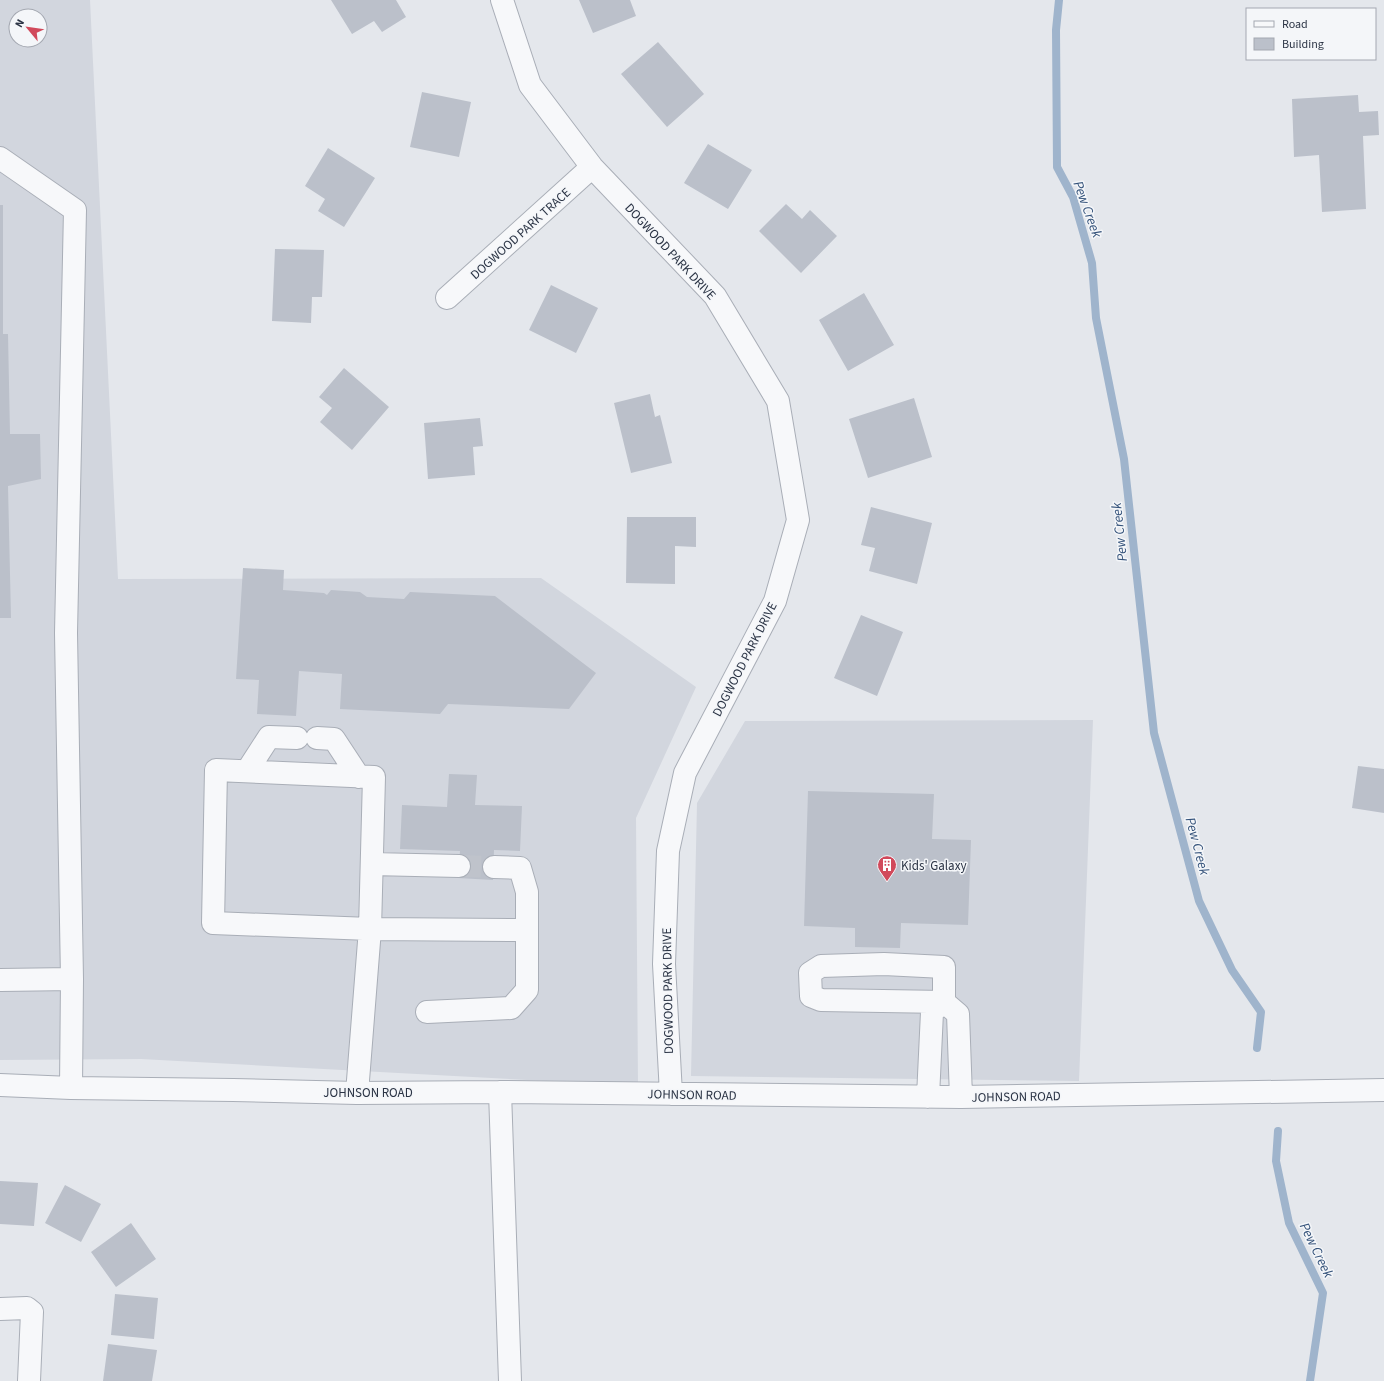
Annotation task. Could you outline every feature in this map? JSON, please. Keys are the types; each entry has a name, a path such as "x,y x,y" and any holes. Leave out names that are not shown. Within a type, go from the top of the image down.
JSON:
{"street":[{"name":"DOGWOOD PARK DRIVE","path":"502,0 530,85 592,168 715,296 778,401 798,520 775,601 685,773 683,780 668,851 664,964 671,1094"},
{"path":"0,158 74,210 66,633 72,979 71,1088"},
{"name":"DOGWOOD PARK TRACE","path":"447,298 592,168"},
{"path":"247,772 269,737 334,739 359,777"},
{"path":"357,1093 370,929 374,777 216,770 213,923 370,929 527,930"},
{"path":"372,864 459,866"},
{"path":"427,1012 511,1008 527,990 527,892 520,868 494,867"},
{"path":"944,1002 944,967 884,964 821,966 810,974 811,996 821,1000 944,1002 958,1014 961,1097"},
{"path":"0,980 72,979"},
{"path":"928,1097 932,1012 944,1002"},
{"name":"JOHNSON ROAD","path":"0,1085 71,1088 357,1093 500,1092 928,1097 1384,1090"},
{"path":"500,1092 510,1381"},
{"path":"0,1309 27,1308 32,1312 29,1381"}],"shaded area":[{"path":"0,0 90,0 118,579 541,578 696,687 636,818 638,1086 141,1059 0,1060"},
{"path":"1093,720 1079,1081 691,1076 697,803 745,721"}],"building":[{"path":"331,0 396,0 406,17 382,32 374,21 352,34"},
{"path":"579,0 630,0 636,16 593,33"},
{"path":"658,42 704,94 667,127 621,74"},
{"path":"422,92 471,102 459,157 410,147"},
{"path":"1358,95 1359,112 1378,111 1379,135 1363,136 1366,209 1322,212 1319,155 1294,157 1292,99"},
{"path":"708,144 752,170 728,209 684,183"},
{"path":"328,148 375,178 344,227 318,211 325,199 305,186"},
{"path":"786,204 802,219 810,210 837,236 801,273 759,231"},
{"path":"0,205 3,205 3,334 8,334 10,434 40,434 41,479 8,486 11,618 0,618"},
{"path":"275,249 324,250 322,297 312,297 311,323 272,321"},
{"path":"551,285 598,308 576,353 529,330"},
{"path":"864,293 894,345 848,371 819,320"},
{"path":"344,368 389,407 352,450 320,422 332,408 319,397"},
{"path":"650,394 655,417 660,415 672,463 631,473 614,403"},
{"path":"914,398 932,457 868,478 849,419"},
{"path":"480,418 483,446 473,447 475,475 428,479 424,423"},
{"path":"871,507 932,523 917,584 869,571 875,548 861,545"},
{"path":"627,517 696,517 696,547 675,546 675,584 626,583"},
{"path":"243,568 284,570 283,590 324,593 327,595 331,590 360,592 367,597 404,599 410,592 495,596 596,673 569,709 448,704 440,714 340,709 342,674 299,671 296,716 257,714 259,680 236,679"},
{"path":"861,615 903,632 877,696 834,678"},
{"path":"1358,766 1384,769 1384,813 1352,808"},
{"path":"449,774 477,775 475,805 522,806 520,851 494,850 493,880 458,878 460,851 400,849 402,805 447,807"},
{"name":"Kids' Galaxy","path":"808,791 934,794 932,839 971,840 968,925 901,923 900,948 855,947 855,928 804,926"},
{"path":"0,1181 38,1183 34,1226 0,1224"},
{"path":"65,1185 101,1204 81,1242 45,1223"},
{"path":"131,1223 156,1259 116,1287 91,1252"},
{"path":"115,1294 158,1298 154,1339 111,1335"},
{"path":"108,1344 157,1350 152,1381 103,1381"}],"waterway":[{"name":"Pew Creek","path":"1059,0 1056,30 1057,167 1073,197 1092,263 1096,318 1124,459 1154,733 1199,901 1232,970 1261,1012 1257,1048"},
{"name":"Pew Creek","path":"1278,1131 1276,1161 1289,1223 1323,1293 1310,1381"}],"tunnel":[{"path":"459,866 494,867"}],"place":[{"name":"Kids' Galaxy","path":"887,882"}]}
